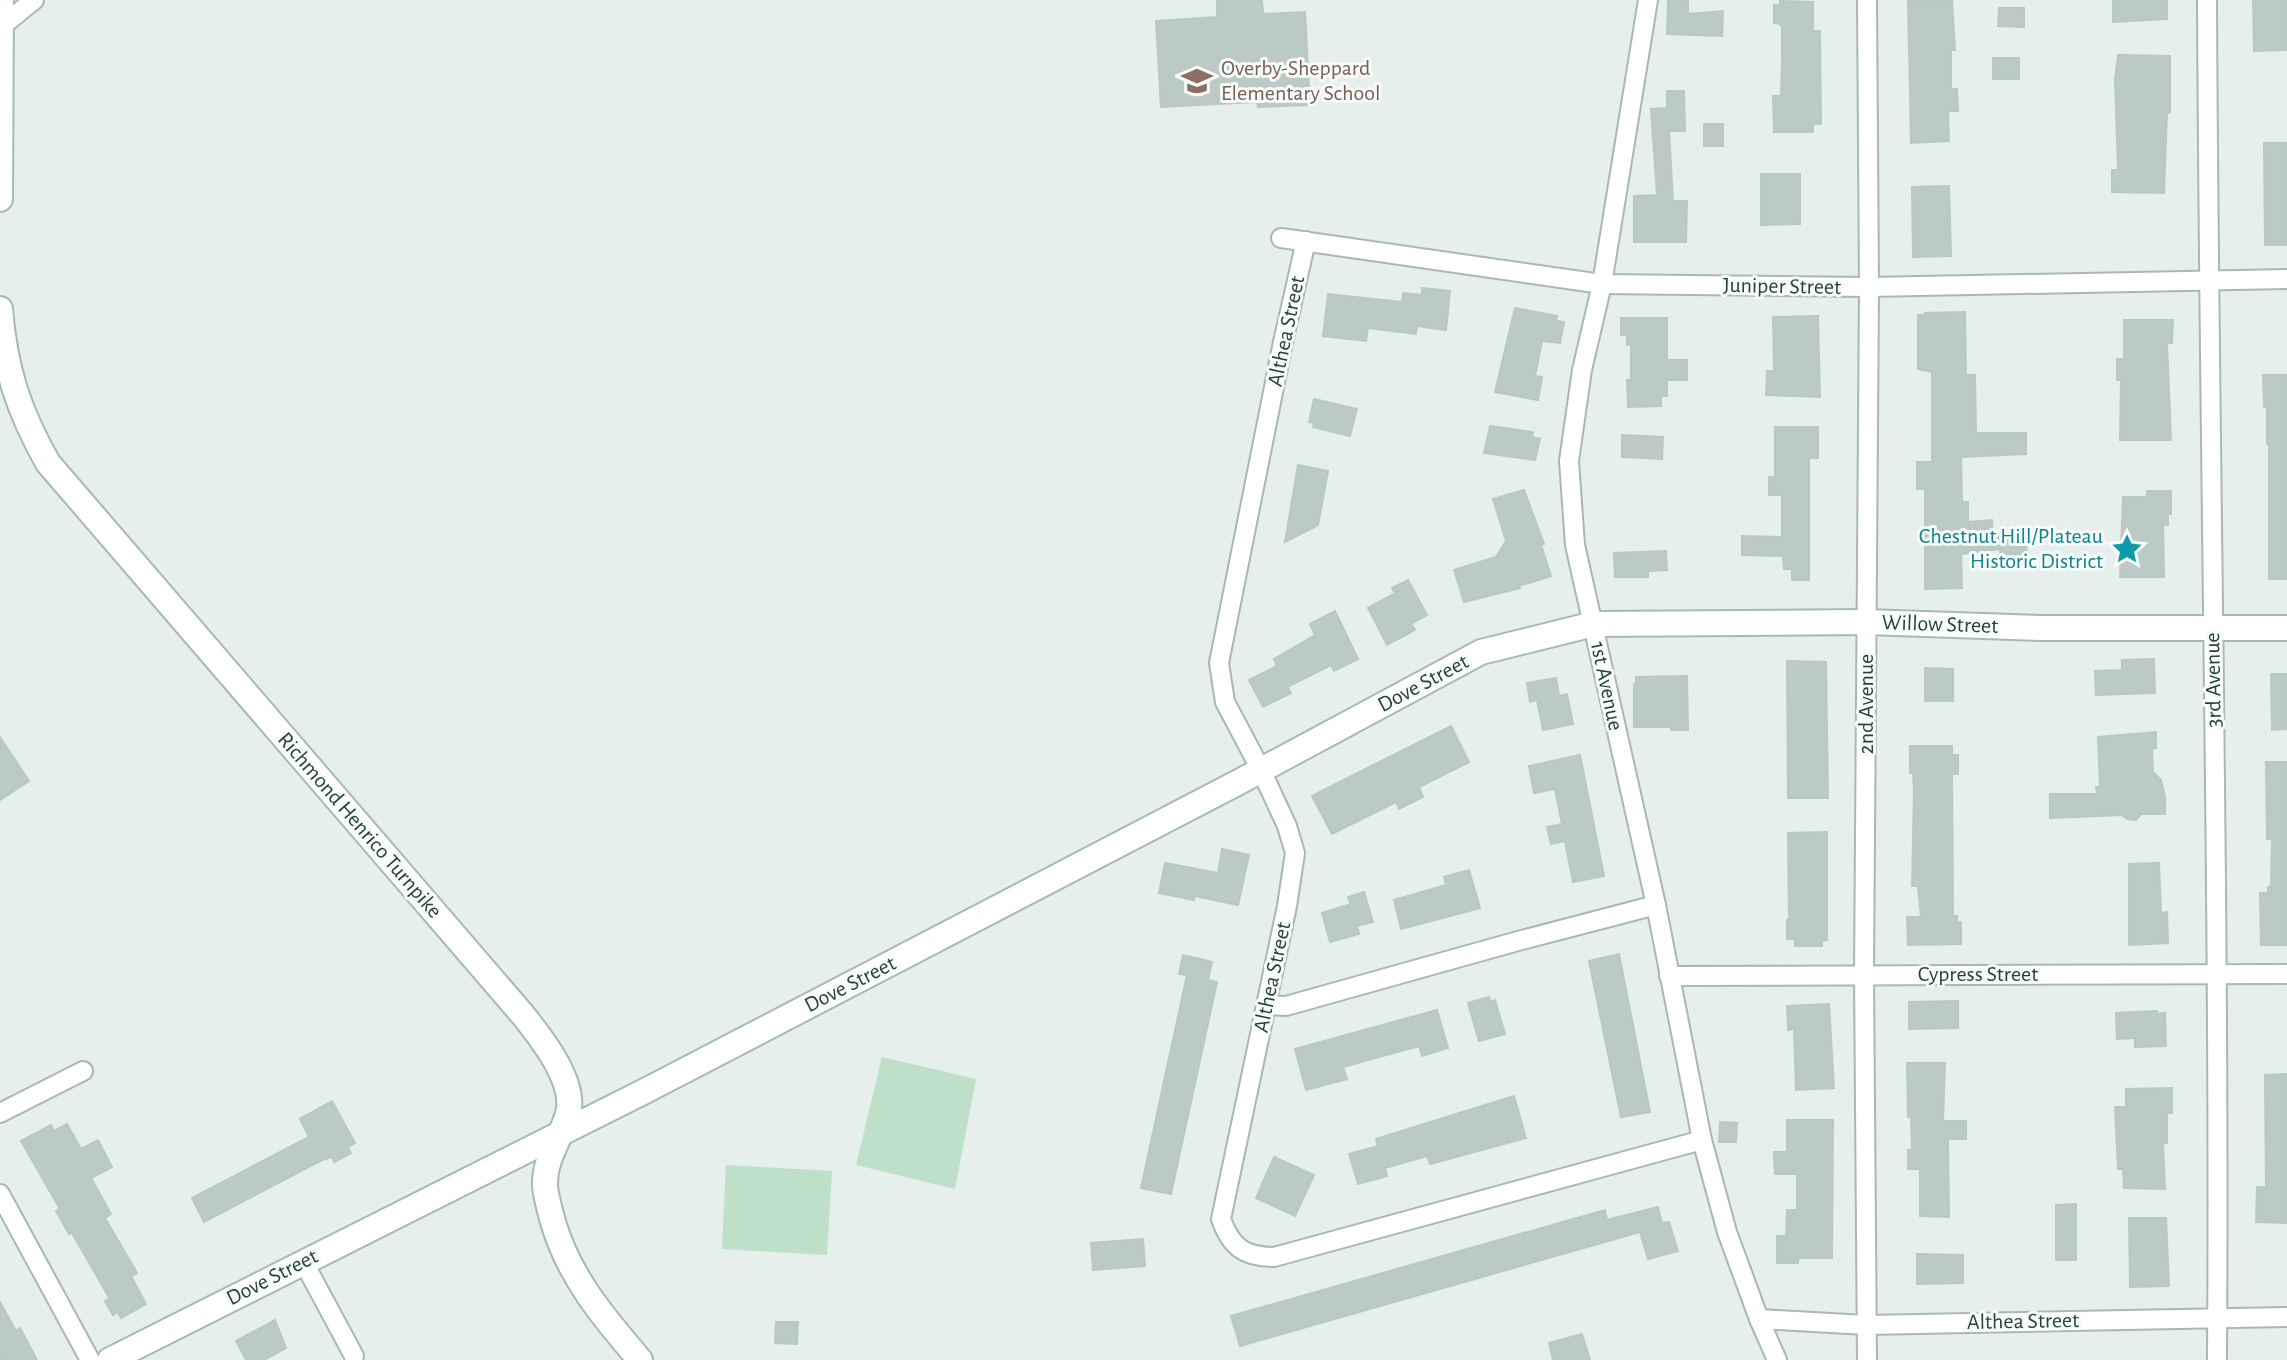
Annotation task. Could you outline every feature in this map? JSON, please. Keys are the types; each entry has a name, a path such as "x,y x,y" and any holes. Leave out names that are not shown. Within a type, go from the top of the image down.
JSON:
{"street":[{"path":"0,199 1,0"},
{"path":"2,26 34,0"},
{"name":"1st Avenue","path":"1648,0 1602,284 1582,370 1569,461 1575,545 1656,905 1702,1140 1727,1232 1777,1360"},
{"name":"2nd Avenue","path":"1867,0 1869,287 1864,974 1867,1360"},
{"name":"3rd Avenue","path":"2207,0 2212,629 2219,975 2217,1360"},
{"name":"Juniper Street","path":"1281,238 1602,284 1869,287 2287,279"},
{"name":"Althea Street","path":"1306,241 1280,354 1219,663 1225,702 1287,826 1295,853 1287,906 1221,1219 1228,1238 1242,1250 1259,1257 1289,1253 1702,1140"},
{"name":"Richmond Henrico Turnpike","path":"0,309 5,352 20,410 48,463 529,1021 556,1062 570,1094 568,1116 549,1157 545,1190 561,1247 577,1280 640,1360"},
{"name":"Willow Street","path":"1594,624 1866,622 2041,628 2287,628"},
{"name":"Dove Street","path":"110,1360 559,1135 1261,770 1481,652 1594,624"},
{"path":"1266,1005 1286,1006 1656,905"},
{"name":"Cypress Street","path":"1669,976 2287,974"},
{"path":"0,1113 83,1071"},
{"path":"0,1194 90,1360"},
{"path":"303,1261 354,1356"},
{"name":"Althea Street","path":"1759,1319 1866,1325 2287,1317"}],"green space":[{"path":"882,1057 976,1079 955,1189 856,1165"},
{"path":"726,1165 832,1171 827,1255 722,1249"}],"building":[{"path":"1217,0 1262,0 1263,14 1305,12 1310,105 1258,107 1257,102 1161,107 1156,21 1217,17"},
{"path":"1668,0 1688,0 1688,14 1723,11 1722,36 1667,34"},
{"path":"1952,0 1955,50 1951,50 1951,89 1957,89 1958,111 1948,111 1949,141 1911,143 1908,1"},
{"path":"2113,0 2167,0 2167,19 2113,22"},
{"path":"2253,0 2287,0 2287,50 2254,51"},
{"path":"1780,1 1813,2 1813,31 1820,31 1821,124 1813,124 1813,132 1774,132 1773,96 1781,96 1782,27 1774,23 1774,5 1780,5"},
{"path":"1999,8 2024,8 2024,27 1998,26"},
{"path":"2118,55 2170,56 2170,112 2167,113 2164,193 2112,192 2112,170 2118,170 2115,80"},
{"path":"1993,58 2019,58 2019,79 1993,79"},
{"path":"1667,91 1684,91 1685,131 1669,131 1673,201 1687,201 1686,242 1634,242 1634,196 1657,195 1651,109 1667,108"},
{"path":"1704,124 1723,124 1723,146 1704,146"},
{"path":"2264,143 2287,143 2287,245 2265,245"},
{"path":"1761,174 1800,174 1800,224 1761,225"},
{"path":"1949,186 1951,256 1913,257 1912,187"},
{"path":"1422,288 1450,291 1446,330 1417,326 1416,334 1368,328 1366,341 1323,336 1328,294 1402,302 1403,293 1422,295"},
{"path":"1515,308 1557,316 1556,321 1564,322 1560,343 1542,341 1535,376 1542,377 1538,400 1495,392"},
{"path":"1965,312 1966,375 1975,375 1976,433 2026,433 2026,454 1961,457 1962,502 1968,502 1968,522 1992,520 1993,533 2026,532 2027,567 2000,567 2000,549 1961,554 1962,588 1925,589 1925,489 1917,489 1917,462 1932,462 1932,372 1918,369 1918,315"},
{"path":"1818,316 1820,397 1766,395 1767,371 1774,371 1773,317"},
{"path":"1621,318 1667,318 1667,360 1687,360 1687,380 1667,380 1667,396 1661,396 1661,406 1628,407 1631,344 1627,345 1627,335 1621,335"},
{"path":"2124,320 2173,320 2172,343 2167,343 2171,440 2120,440 2121,380 2117,380 2117,359 2124,359"},
{"path":"2263,375 2287,375 2287,579 2269,579 2269,444"},
{"path":"1314,399 1357,409 1350,436 1313,427 1314,423 1309,422"},
{"path":"1490,426 1533,432 1532,437 1540,439 1535,460 1484,453"},
{"path":"1775,427 1818,427 1818,458 1809,458 1809,580 1792,580 1792,569 1784,569 1783,556 1742,555 1742,536 1782,537 1782,495 1769,495 1769,477 1775,477"},
{"path":"1622,435 1663,437 1662,459 1622,457"},
{"path":"1298,465 1328,471 1318,525 1285,542"},
{"path":"1524,490 1544,544 1541,545 1551,576 1520,588 1464,602 1454,570 1496,557 1506,541 1493,499"},
{"path":"2147,491 2171,491 2171,514 2168,514 2168,525 2163,525 2164,577 2120,577 2123,497 2147,497"},
{"path":"1666,551 1667,570 1648,571 1648,577 1615,577 1614,553"},
{"path":"1408,580 1427,615 1411,624 1415,630 1387,645 1368,608 1395,593 1392,588"},
{"path":"1335,611 1358,659 1334,671 1331,665 1287,687 1291,693 1263,707 1249,680 1277,666 1274,659 1315,635 1310,624"},
{"path":"2154,659 2155,693 2096,695 2095,671 2122,670 2122,660"},
{"path":"1787,661 1826,662 1828,798 1788,798"},
{"path":"1925,668 1953,669 1953,701 1925,701"},
{"path":"2271,674 2287,674 2287,729 2272,730"},
{"path":"1687,676 1688,730 1634,727 1636,677"},
{"path":"1556,678 1559,696 1567,694 1573,724 1543,730 1537,700 1530,702 1527,683"},
{"path":"1451,726 1469,762 1419,787 1423,797 1399,809 1396,802 1332,834 1312,796"},
{"path":"2156,732 2156,748 2152,749 2153,772 2161,780 2165,814 2141,814 2136,820 2122,815 2050,818 2050,794 2097,794 2096,787 2100,787 2098,737"},
{"path":"0,737 29,781 0,800"},
{"path":"1910,746 1952,746 1952,755 1958,755 1958,774 1952,774 1953,916 1957,916 1957,923 1961,922 1961,944 1908,945 1907,917 1921,917 1918,886 1912,886 1914,791"},
{"path":"1580,755 1604,876 1573,882 1565,841 1551,844 1547,827 1562,824 1555,789 1534,793 1529,766"},
{"path":"2266,762 2287,762 2287,945 2261,945 2260,893 2268,893 2268,887 2271,887 2272,839 2267,839"},
{"path":"1827,832 1827,940 1822,941 1822,946 1795,946 1795,939 1787,939 1788,833"},
{"path":"1222,849 1249,855 1238,905 1195,896 1194,900 1159,893 1165,863 1218,873"},
{"path":"2159,863 2161,913 2167,912 2168,943 2129,945 2129,864"},
{"path":"1469,870 1480,908 1401,929 1394,900 1446,885 1444,877"},
{"path":"1364,892 1373,922 1357,926 1359,934 1330,942 1322,913 1351,904 1348,897"},
{"path":"1619,954 1650,1112 1621,1117 1589,961"},
{"path":"1183,955 1212,962 1208,980 1217,982 1171,1194 1141,1188 1187,975 1179,974"},
{"path":"1489,997 1490,1002 1495,1000 1505,1034 1479,1041 1468,1003"},
{"path":"1958,1001 1958,1028 1909,1029 1909,1002"},
{"path":"1829,1004 1834,1088 1796,1090 1794,1029 1788,1030 1787,1006"},
{"path":"1437,1010 1448,1048 1422,1056 1419,1046 1343,1067 1347,1079 1306,1090 1295,1049"},
{"path":"2157,1011 2158,1014 2165,1013 2166,1046 2135,1047 2135,1038 2117,1039 2116,1013"},
{"path":"1907,1063 1945,1063 1943,1121 1966,1121 1966,1139 1948,1139 1949,1217 1920,1216 1920,1169 1908,1169 1908,1150 1912,1150"},
{"path":"2287,1074 2287,1223 2256,1222 2257,1187 2266,1187 2265,1075"},
{"path":"2172,1088 2172,1113 2167,1113 2167,1143 2163,1143 2165,1189 2124,1188 2123,1169 2118,1169 2115,1107 2126,1107 2126,1089"},
{"path":"1514,1096 1526,1138 1430,1164 1427,1156 1385,1168 1387,1176 1358,1184 1349,1154 1378,1146 1376,1139"},
{"path":"332,1101 355,1143 348,1147 351,1153 334,1162 332,1157 322,1160 204,1222 192,1198 309,1137 300,1119"},
{"path":"1787,1120 1833,1120 1832,1258 1798,1258 1798,1263 1777,1263 1777,1236 1786,1236 1787,1210 1797,1210 1797,1174 1775,1174 1774,1152 1787,1152"},
{"path":"1720,1122 1737,1123 1736,1142 1719,1142"},
{"path":"67,1124 81,1149 98,1140 112,1167 91,1178 111,1214 105,1218 137,1273 131,1276 146,1304 121,1318 118,1312 113,1315 105,1301 110,1299 56,1211 60,1209 21,1141 51,1125 54,1131"},
{"path":"1274,1157 1314,1175 1295,1216 1256,1198"},
{"path":"2076,1204 2076,1260 2056,1260 2056,1205"},
{"path":"1658,1207 1662,1223 1669,1222 1678,1251 1648,1259 1640,1232 1240,1346 1231,1316 1605,1210 1607,1220"},
{"path":"2129,1218 2166,1218 2169,1286 2130,1287"},
{"path":"1143,1239 1145,1266 1093,1270 1091,1243"},
{"path":"1917,1254 1963,1255 1963,1283 1917,1284"},
{"path":"0,1302 16,1331 20,1328 37,1360 0,1360"},
{"path":"275,1320 286,1348 264,1360 246,1360 236,1341"},
{"path":"776,1322 798,1322 797,1344 775,1343"},
{"path":"1582,1334 1590,1360 1553,1360 1549,1343"}],"place":[{"name":"Overby-Sheppard Elementary School","path":"1197,81"},
{"name":"Chestnut Hill/Plateau Historic District","path":"2127,549"}]}
